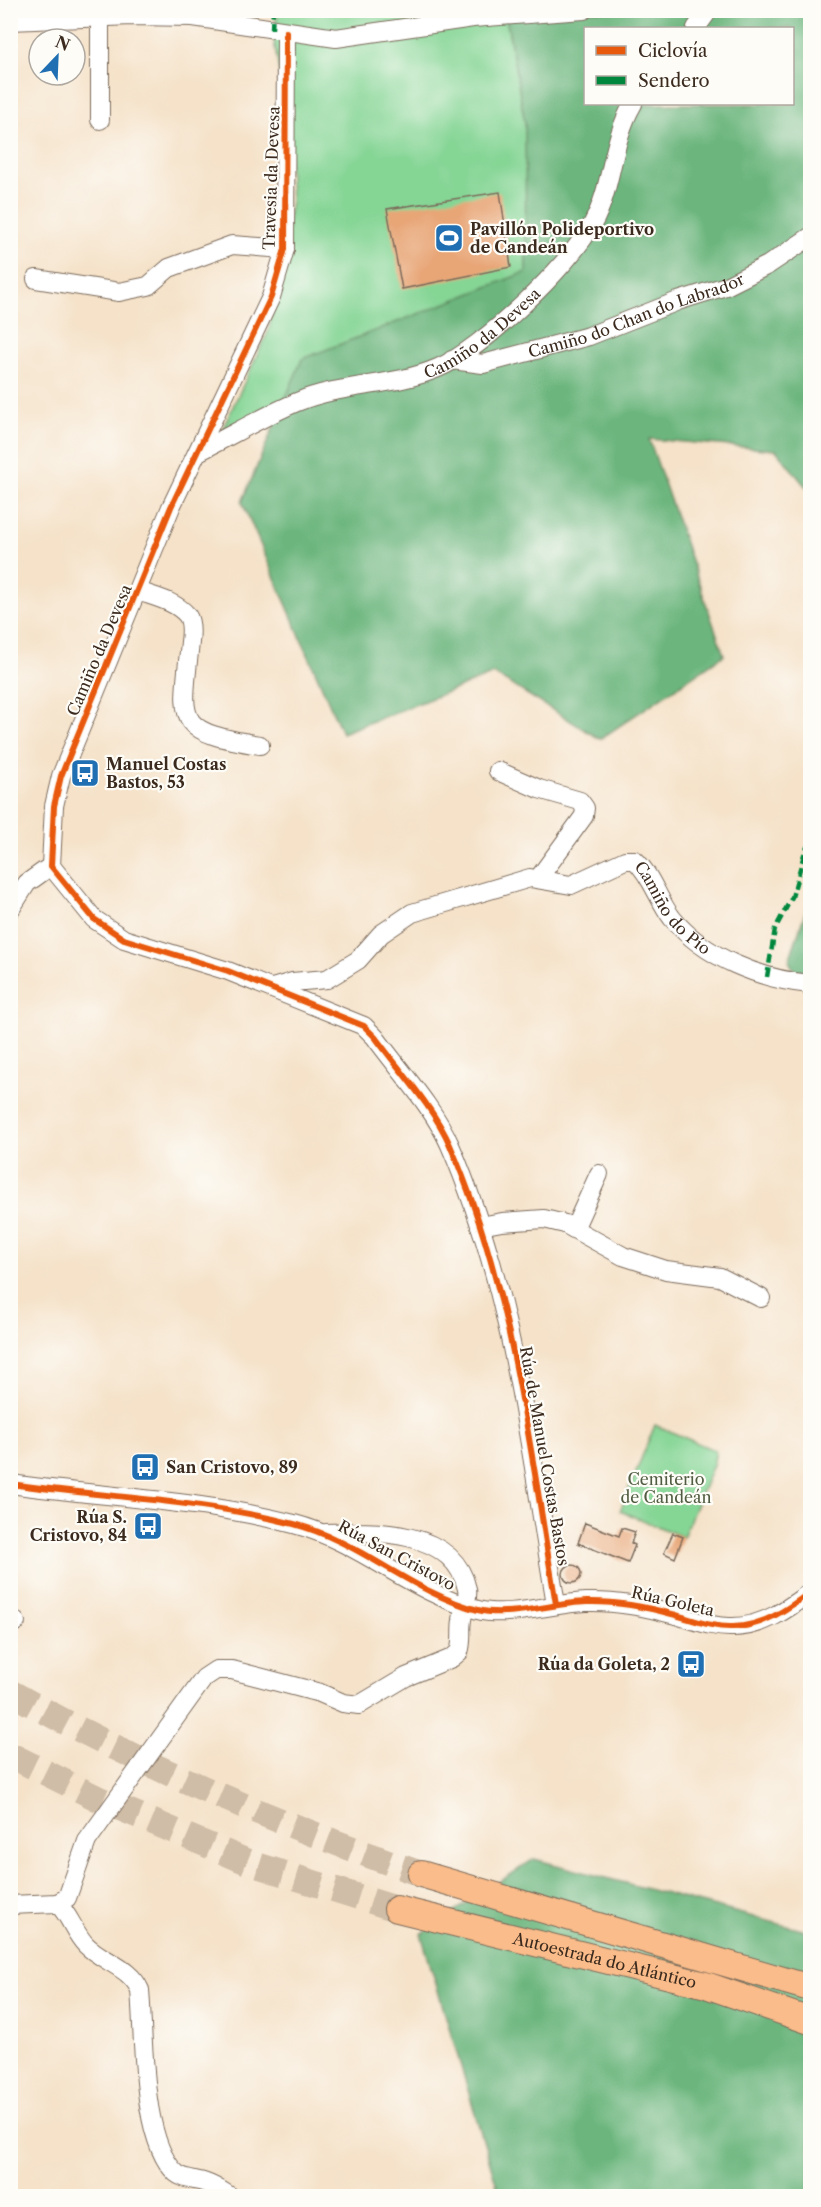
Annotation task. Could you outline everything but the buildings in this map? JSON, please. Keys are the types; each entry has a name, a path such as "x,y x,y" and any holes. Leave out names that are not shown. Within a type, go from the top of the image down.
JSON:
{"highway":[{"name":"Autoestrada do Atlántico","path":"421,1874 810,1988"},
{"name":"Autoestrada do Atlántico","path":"397,1910 706,1984 810,2021"}],"street":[{"path":"10,21 193,17 336,38 473,18 584,10"},
{"path":"697,27 709,10"},
{"path":"100,18 100,120"},
{"name":"Travesia da Devesa","path":"200,451 271,297 285,249 286,32"},
{"name":"Camiño da Devesa","path":"51,866 54,806 61,776 171,507 200,451 297,402 329,392 428,371 452,360 474,345 528,300 576,249 593,222 605,193 614,146 633,105"},
{"name":"Camiño do Chan do Labrador","path":"452,360 483,364 589,336 678,301 726,286 768,265 810,237"},
{"name":"Travesia da Devesa","path":"36,279 119,292 148,286 169,268 232,245 285,249"},
{"name":"Camiño da Devesa","path":"138,591 173,604 188,616 191,630 184,702 187,717 195,726 217,738 260,745"},
{"path":"498,771 548,792 580,801 585,808 584,816 538,879"},
{"name":"Camiño do Pío","path":"272,988 292,982 327,979 358,960 381,934 412,913 530,878 571,885 625,860 635,860 643,867 671,916 689,935 713,952 767,977 810,984"},
{"path":"10,910 27,883 51,866"},
{"name":"Rúa de Manuel Costas Bastos","path":"51,866 94,919 118,936 272,988 364,1026 375,1037 441,1128 450,1144 480,1226 513,1349 556,1604"},
{"path":"574,1229 599,1174"},
{"path":"480,1226 502,1221 544,1219 574,1229 622,1256 666,1270 720,1277 760,1298"},
{"name":"Rúa San Cristovo","path":"10,1484 192,1504 248,1514 326,1533 408,1579 466,1606 490,1612 556,1604"},
{"name":"Rúa San Cristovo","path":"326,1533 364,1531 403,1535 427,1542 456,1563 468,1590 466,1606"},
{"name":"Rúa Goleta","path":"556,1604 586,1602 638,1605 711,1625 733,1627 766,1620 810,1592"},
{"path":"10,1905 57,1903 67,1898 87,1840 204,1678 216,1670 232,1670 320,1693 343,1703 359,1705 406,1677 452,1658 459,1652 466,1606"},
{"path":"57,1903 65,1910 84,1944 128,1973 140,1990 151,2119 157,2145 167,2163 178,2175 217,2187 230,2196"}],"green space":[{"path":"280,11 505,11 525,122 536,283 222,430 269,330 291,201 287,120 272,29"},
{"path":"505,11 810,11 810,492 776,450 649,439 724,655 600,739 494,674 342,733 242,502 302,359 526,272 525,123"},
{"path":"810,898 810,999 789,961"},
{"name":"Cemiterio de Candeán","path":"655,1425 716,1451 713,1465 683,1537 620,1511"},
{"path":"534,1859 810,1932 810,2196 500,2196 421,1934"}],"tunnel":[{"path":"10,1692 160,1769 316,1835 421,1874"},
{"path":"10,1755 99,1799 250,1863 397,1909"}],"marked path":[{"path":"272,29 273,10"},
{"path":"473,18 479,10"},
{"path":"767,977 775,929 792,897 805,851 810,842"}],"cycle path":[{"path":"286,32 285,249 271,297 171,507 61,776 54,806 51,866 94,919 124,939 228,971 364,1026 426,1103 450,1145 472,1200 504,1313 528,1429 556,1604"},
{"path":"10,1484 224,1509 294,1524 341,1542 431,1592 454,1602 490,1612 517,1611 573,1603 608,1602 651,1609 710,1625 733,1627 754,1624 784,1611 810,1592"}],"place":[{"name":"Pavillón Polideportivo de Candeán","path":"449,238"},
{"name":"Manuel Costas Bastos, 53","path":"85,773"},
{"name":"San Cristovo, 89","path":"145,1467"},
{"name":"Rúa S. Cristovo, 84","path":"148,1526"},
{"name":"Rúa da Goleta, 2","path":"691,1664"}]}
